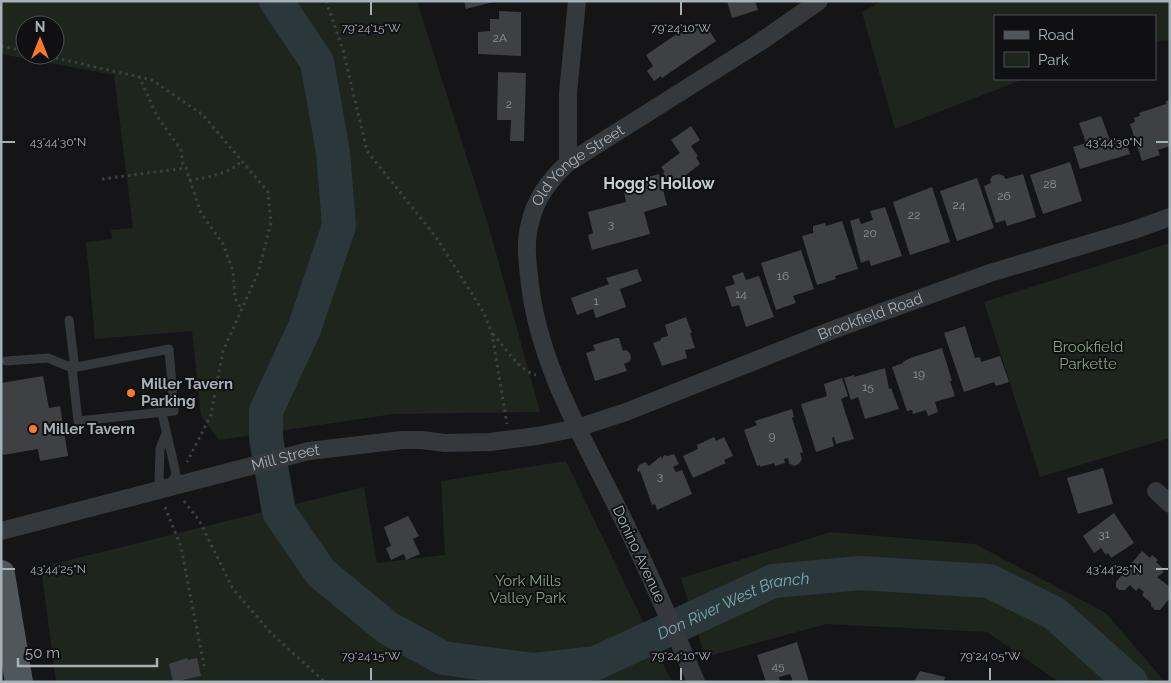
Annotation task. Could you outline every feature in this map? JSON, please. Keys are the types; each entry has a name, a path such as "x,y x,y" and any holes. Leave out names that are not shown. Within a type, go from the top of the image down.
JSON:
{"main road":[{"path":"1,574 19,682"}],"street":[{"path":"568,164 568,93 577,1"},
{"name":"Old Yonge Street","path":"577,428 539,334 530,286 527,236 536,206 546,188 560,170 568,164 760,42 819,1"},
{"name":"Brookfield Road","path":"577,428 635,408 990,273 1134,230 1170,217"},
{"name":"Mill Street","path":"1,531 309,451 402,440 472,443 509,440 577,428"},
{"name":"Donino Avenue","path":"577,428 622,516 696,682"},
{"path":"1156,491 1170,504"}],"lane":[{"path":"6,360 48,358 72,368 169,349 174,411 78,421 72,368 74,362 69,320"},
{"path":"162,412 166,433 171,446 177,485 159,480 160,449 166,433"}],"path":[{"path":"326,1 342,50 367,151 436,237 484,313 492,334 509,440"},
{"path":"1,46 15,49"},
{"path":"65,60 152,80 204,115 268,192 270,223 258,273 223,351 211,415 177,485 184,502 199,520 233,589 272,634 325,682"},
{"path":"139,76 157,116 181,150 182,164 186,168 201,213 223,244 233,271 235,298 242,309"},
{"path":"189,180 216,176 231,170 242,161"},
{"path":"102,179 186,168"},
{"path":"492,334 505,347 520,367 536,375"},
{"path":"165,507 181,547 204,666"}],"green space":[{"path":"1,1 417,1 488,224 540,412 394,414 219,440 201,416 192,331 95,339 86,242 112,239 111,230 133,228 114,75 60,65 65,65 65,15 15,15 15,57 1,54"},
{"path":"882,1 1170,1 1170,40 1156,41 1156,15 994,15 994,80 1021,80 895,129 862,12"},
{"name":"Brookfield Parkette","path":"1170,243 1170,438 1040,477 984,302"},
{"name":"York Mills Valley Park","path":"566,461 672,682 56,682 41,567 364,487 377,563 445,555 441,481"},
{"path":"831,532 975,544 1106,613 1165,682 1059,682 987,632 826,624 705,657 681,578"}],"building":[{"path":"464,1 493,1 493,2 466,9"},
{"path":"727,1 755,1 758,10 732,18"},
{"path":"499,11 521,12 521,56 478,54 478,32 490,31 490,19 499,19"},
{"path":"704,23 716,41 662,78 661,76 654,81 647,71 653,66 646,55 687,27 691,32"},
{"path":"498,72 526,73 524,141 510,141 511,120 497,120"},
{"path":"1170,100 1170,146 1158,150 1160,155 1142,161 1130,124 1135,122 1134,118 1140,116 1139,113 1166,104 1166,101"},
{"path":"1101,116 1111,143 1125,139 1130,154 1080,169 1073,147 1086,143 1079,123"},
{"path":"691,126 700,140 691,146 698,156 696,157 700,164 671,187 661,167 680,153 671,140"},
{"path":"1070,162 1082,201 1043,214 1030,175"},
{"path":"659,174 667,205 644,212 650,234 592,250 588,235 593,233 588,212 626,202 624,192 629,191 627,183"},
{"path":"999,174 1004,176 1005,179 1023,174 1036,217 1007,226 1005,220 996,223 984,186 991,183 992,176"},
{"path":"977,178 994,228 957,241 940,191"},
{"path":"932,187 950,242 910,255 893,202"},
{"path":"885,207 902,256 871,266 869,260 861,263 850,221 859,218 861,224 873,220 870,211"},
{"path":"842,221 858,269 835,276 836,279 817,285 802,236 813,233 813,226 825,223 826,226"},
{"path":"801,250 814,289 793,296 796,303 776,310 761,263"},
{"path":"637,269 642,281 620,289 626,307 596,318 593,309 577,315 571,298 609,284 606,278"},
{"path":"743,272 746,280 759,276 774,317 746,327 739,305 732,307 725,287 735,284 732,276"},
{"path":"686,317 695,348 685,350 687,358 662,366 653,343 668,336 665,325"},
{"path":"965,326 975,358 980,357 981,362 1000,356 1009,382 996,386 994,382 964,392 944,333"},
{"path":"619,338 623,351 626,350 630,353 630,361 624,364 627,371 595,381 586,353 595,350 593,345"},
{"path":"942,348 955,396 935,402 938,412 928,416 926,410 913,414 912,410 907,411 892,367 910,358"},
{"path":"885,368 889,389 891,388 899,409 865,419 858,397 851,400 844,378"},
{"name":"Miller Tavern","path":"43,376 49,408 60,406 68,456 40,461 38,449 3,455 1,443 1,383"},
{"path":"842,378 848,396 841,399 854,439 836,444 834,437 832,438 834,446 816,452 801,404 827,396 824,384"},
{"path":"792,409 794,417 792,418 803,452 800,453 802,459 799,464 794,466 789,463 788,458 784,459 785,463 775,466 774,463 760,467 760,465 757,466 744,430 757,425 755,421"},
{"path":"714,437 716,441 724,437 733,456 724,460 726,463 693,478 683,456 698,449 697,445"},
{"path":"674,454 679,464 673,467 676,472 682,470 692,494 657,510 655,504 652,505 640,471 638,472 637,470 639,465 645,462 649,466 661,456 662,459 664,455"},
{"path":"1103,468 1113,504 1078,514 1067,478"},
{"path":"1114,513 1134,543 1111,558 1101,548 1094,553 1083,536"},
{"path":"408,516 419,536 413,539 420,554 406,560 404,554 391,560 386,548 391,546 384,527"},
{"path":"1142,551 1150,558 1152,555 1158,560 1156,562 1164,569 1162,571 1164,572 1157,577 1170,587 1170,598 1160,610 1155,610 1151,606 1151,603 1142,595 1144,592 1139,588 1136,591 1130,585 1125,590 1119,590 1116,587 1116,582"},
{"path":"797,642 809,682 793,682 790,674 779,677 780,682 766,682 757,655"},
{"path":"187,658 188,660 197,658 201,676 173,682 169,664"},
{"path":"920,671 945,677 944,682 914,682"}],"waterway":[{"name":"Don River West Branch","path":"276,1 317,62 333,152 339,226 304,329 266,411 266,438 279,512 321,573 388,628 443,658 534,670 596,663 773,581 861,573 989,581 1054,613 1131,682"}],"place":[{"name":"Miller Tavern Parking","path":"131,393"},
{"name":"Miller Tavern","path":"33,429"}],"district":[{"name":"Hogg's Hollow","path":"659,183"}]}
